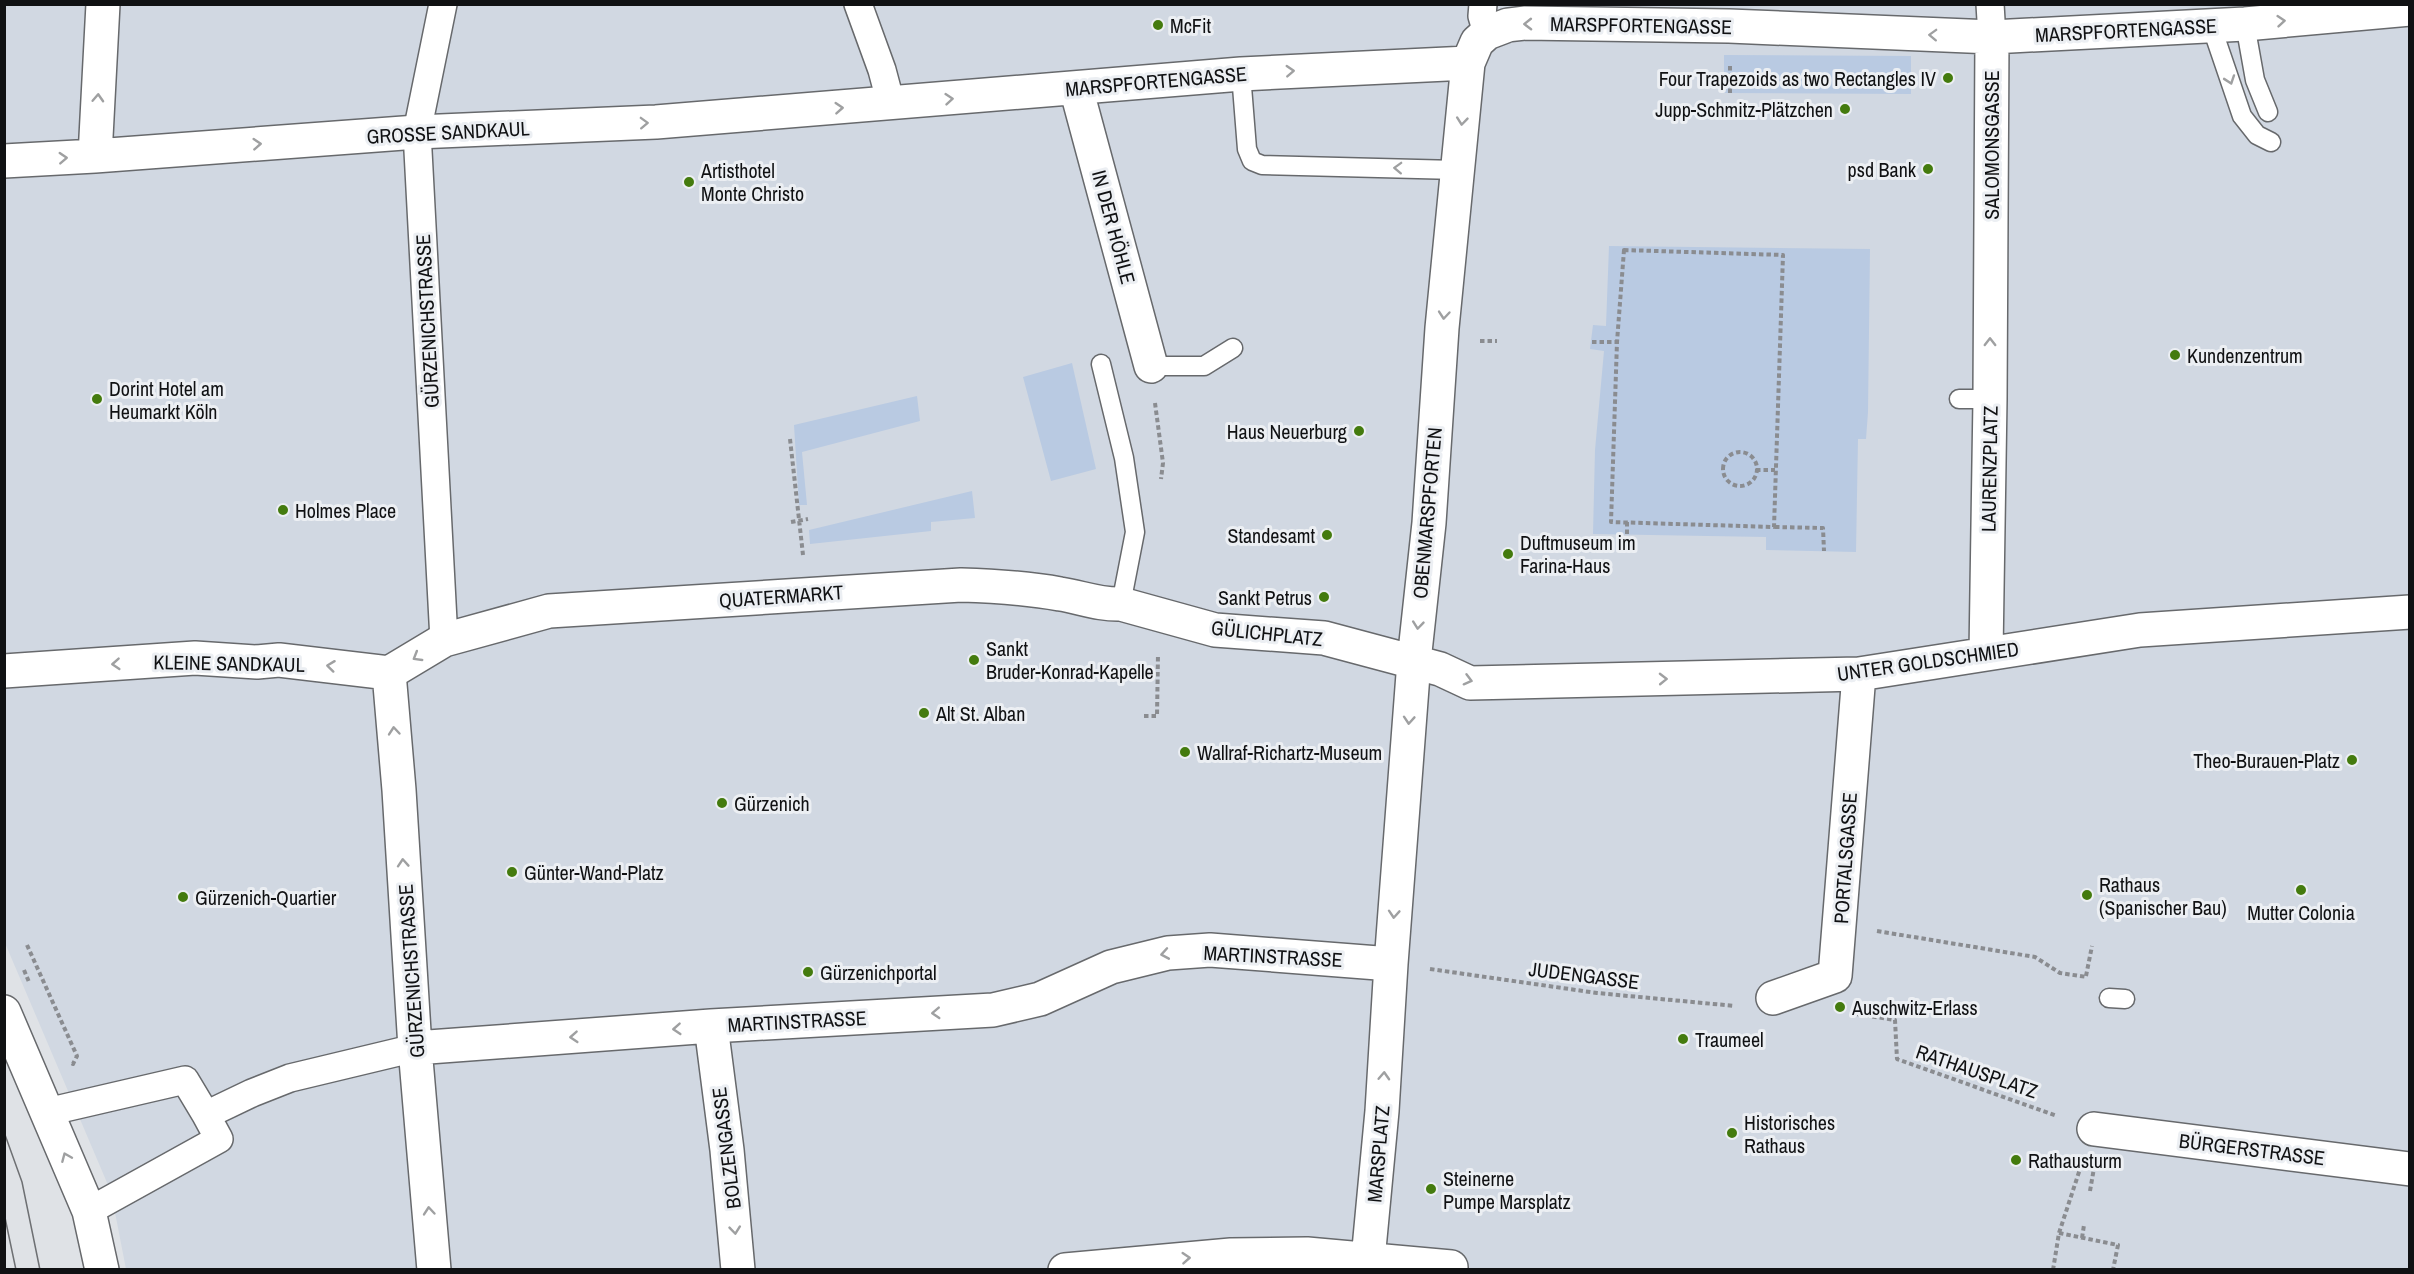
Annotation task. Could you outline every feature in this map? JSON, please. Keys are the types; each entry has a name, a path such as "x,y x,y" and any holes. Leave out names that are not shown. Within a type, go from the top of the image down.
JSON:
{"street":[{"path":"94,156 103,4"},
{"name":"GÜRZENICHSTRASSE","path":"443,4 417,132 444,640"},
{"path":"858,4 882,70 891,104"},
{"name":"SALOMONSGASSE","path":"1990,4 1992,37 1990,285"},
{"name":"MARSPFORTENGASSE","path":"891,104 1241,74 1468,63 1485,19 1508,25 1524,23 1729,26 1992,37 2245,24 2409,9"},
{"name":"OBENMARSPFORTEN","path":"1391,964 1413,661 1429,523 1456,170 1468,63"},
{"name":"IN DER HÖHLE","path":"1076,88 1151,366"},
{"name":"GROSSE SANDKAUL","path":"4,161 417,132 656,122 891,104"},
{"name":"LAURENZPLATZ","path":"1986,653 1975,399 1990,285"},
{"name":"QUATERMARKT","path":"444,640 549,611 961,585 1011,586 1063,594 1109,605 1121,604"},
{"name":"GÜLICHPLATZ","path":"1121,604 1215,630 1324,638 1413,661"},
{"name":"UNTER GOLDSCHMIED","path":"1413,661 1440,669 1470,683 1859,674 2140,630 2409,612"},
{"path":"389,673 444,640"},
{"name":"KLEINE SANDKAUL","path":"4,671 195,658 256,662 279,660 389,673"},
{"name":"GÜRZENICHSTRASSE","path":"389,673 399,790 415,1048 434,1269"},
{"name":"PORTALSGASSE","path":"1773,998 1835,976 1859,674"},
{"name":"MARTINSTRASSE","path":"206,1115 290,1078 415,1048 711,1026 993,1010 1040,999 1111,967 1168,953 1210,950 1391,964"},
{"name":"MARSPLATZ","path":"1367,1265 1382,1112 1391,964"},
{"path":"4,1012 88,1211 102,1269"},
{"name":"BOLZENGASSE","path":"711,1026 725,1132 738,1269"},
{"path":"47,1112 185,1080 219,1139 88,1211"},
{"name":"BÜRGERSTRASSE","path":"2094,1129 2409,1169"},
{"path":"1065,1269 1231,1255 1306,1254 1367,1265 1455,1268"}],"lane":[{"path":"2245,24 2255,80 2268,112"},
{"path":"2211,25 2242,116 2257,135 2271,142"},
{"path":"1241,74 1247,149 1252,161 1262,165 1456,170"},
{"path":"1151,366 1204,366 1233,348"},
{"path":"1101,364 1124,458 1135,532 1121,604"}],"path":[{"path":"1774,527 1783,255 1624,250 1617,342 1611,522 1627,522 1774,527 1823,528 1824,551"},
{"path":"1592,342 1617,342"},
{"path":"790,439 806,594"},
{"path":"1741,452 1751,456 1755,461 1756,470 1751,481 1742,486 1727,480 1723,470 1730,456 1741,452"},
{"path":"1756,470 1775,470"},
{"path":"791,522 808,519"},
{"path":"1627,522 1628,535"},
{"path":"1144,716 1157,716 1157,682"},
{"path":"1840,925 2035,957 2060,973 2095,978"},
{"path":"27,945 77,1056 73,1064 66,1061"},
{"path":"2086,976 2092,946"},
{"name":"JUDENGASSE","path":"1391,964 1597,993 1754,1008 1773,998"},
{"name":"RATHAUSPLATZ","path":"1849,1013 1895,1020 1898,1059 2094,1129"},
{"path":"2053,1269 2059,1233 2094,1129"},
{"path":"2082,1238 2084,1225"},
{"path":"2059,1233 2118,1245 2113,1269"}],"shaded area":[{"path":"4,5 2409,5 2409,1269 126,1269 111,1192 5,943"},
{"path":"1724,55 1911,56 1911,94 1724,93"},
{"path":"1609,246 1870,249 1868,412 1866,439 1858,439 1856,552 1766,550 1766,537 1593,534 1595,450 1604,351 1590,349 1593,325 1606,326"},
{"path":"1072,363 1096,469 1051,481 1023,377"},
{"path":"917,396 920,421 802,452 807,505 799,505 794,425"},
{"path":"972,491 975,518 931,522 931,531 810,544 809,530"}],"tram line":[{"path":"4,1132 22,1182 40,1270"},
{"path":"4,1213 16,1270"}],"place":[{"name":"McFit","path":"1158,25"},
{"name":"Four Trapezoids as two Rectangles IV","path":"1948,78"},
{"name":"Jupp-Schmitz-Plätzchen","path":"1845,109"},
{"name":"psd Bank","path":"1928,169"},
{"name":"Artisthotel Monte Christo","path":"689,182"},
{"name":"Kundenzentrum","path":"2175,355"},
{"name":"Dorint Hotel am Heumarkt Köln","path":"97,399"},
{"name":"Haus Neuerburg","path":"1359,431"},
{"name":"Holmes Place","path":"283,510"},
{"name":"Standesamt","path":"1327,535"},
{"name":"Duftmuseum im Farina-Haus","path":"1508,554"},
{"name":"Sankt Petrus","path":"1324,597"},
{"name":"Sankt Bruder-Konrad-Kapelle","path":"974,660"},
{"name":"Alt St. Alban","path":"924,713"},
{"name":"Wallraf-Richartz-Museum","path":"1185,752"},
{"name":"Theo-Burauen-Platz","path":"2352,760"},
{"name":"Gürzenich","path":"722,803"},
{"name":"Günter-Wand-Platz","path":"512,872"},
{"name":"Mutter Colonia","path":"2301,890"},
{"name":"Rathaus (Spanischer Bau)","path":"2087,895"},
{"name":"Gürzenich-Quartier","path":"183,897"},
{"name":"Gürzenichportal","path":"808,972"},
{"name":"Auschwitz-Erlass","path":"1840,1007"},
{"name":"Traumeel","path":"1683,1039"},
{"name":"Historisches Rathaus","path":"1732,1133"},
{"name":"Rathausturm","path":"2016,1160"},
{"name":"Steinerne Pumpe Marsplatz","path":"1431,1189"}]}
